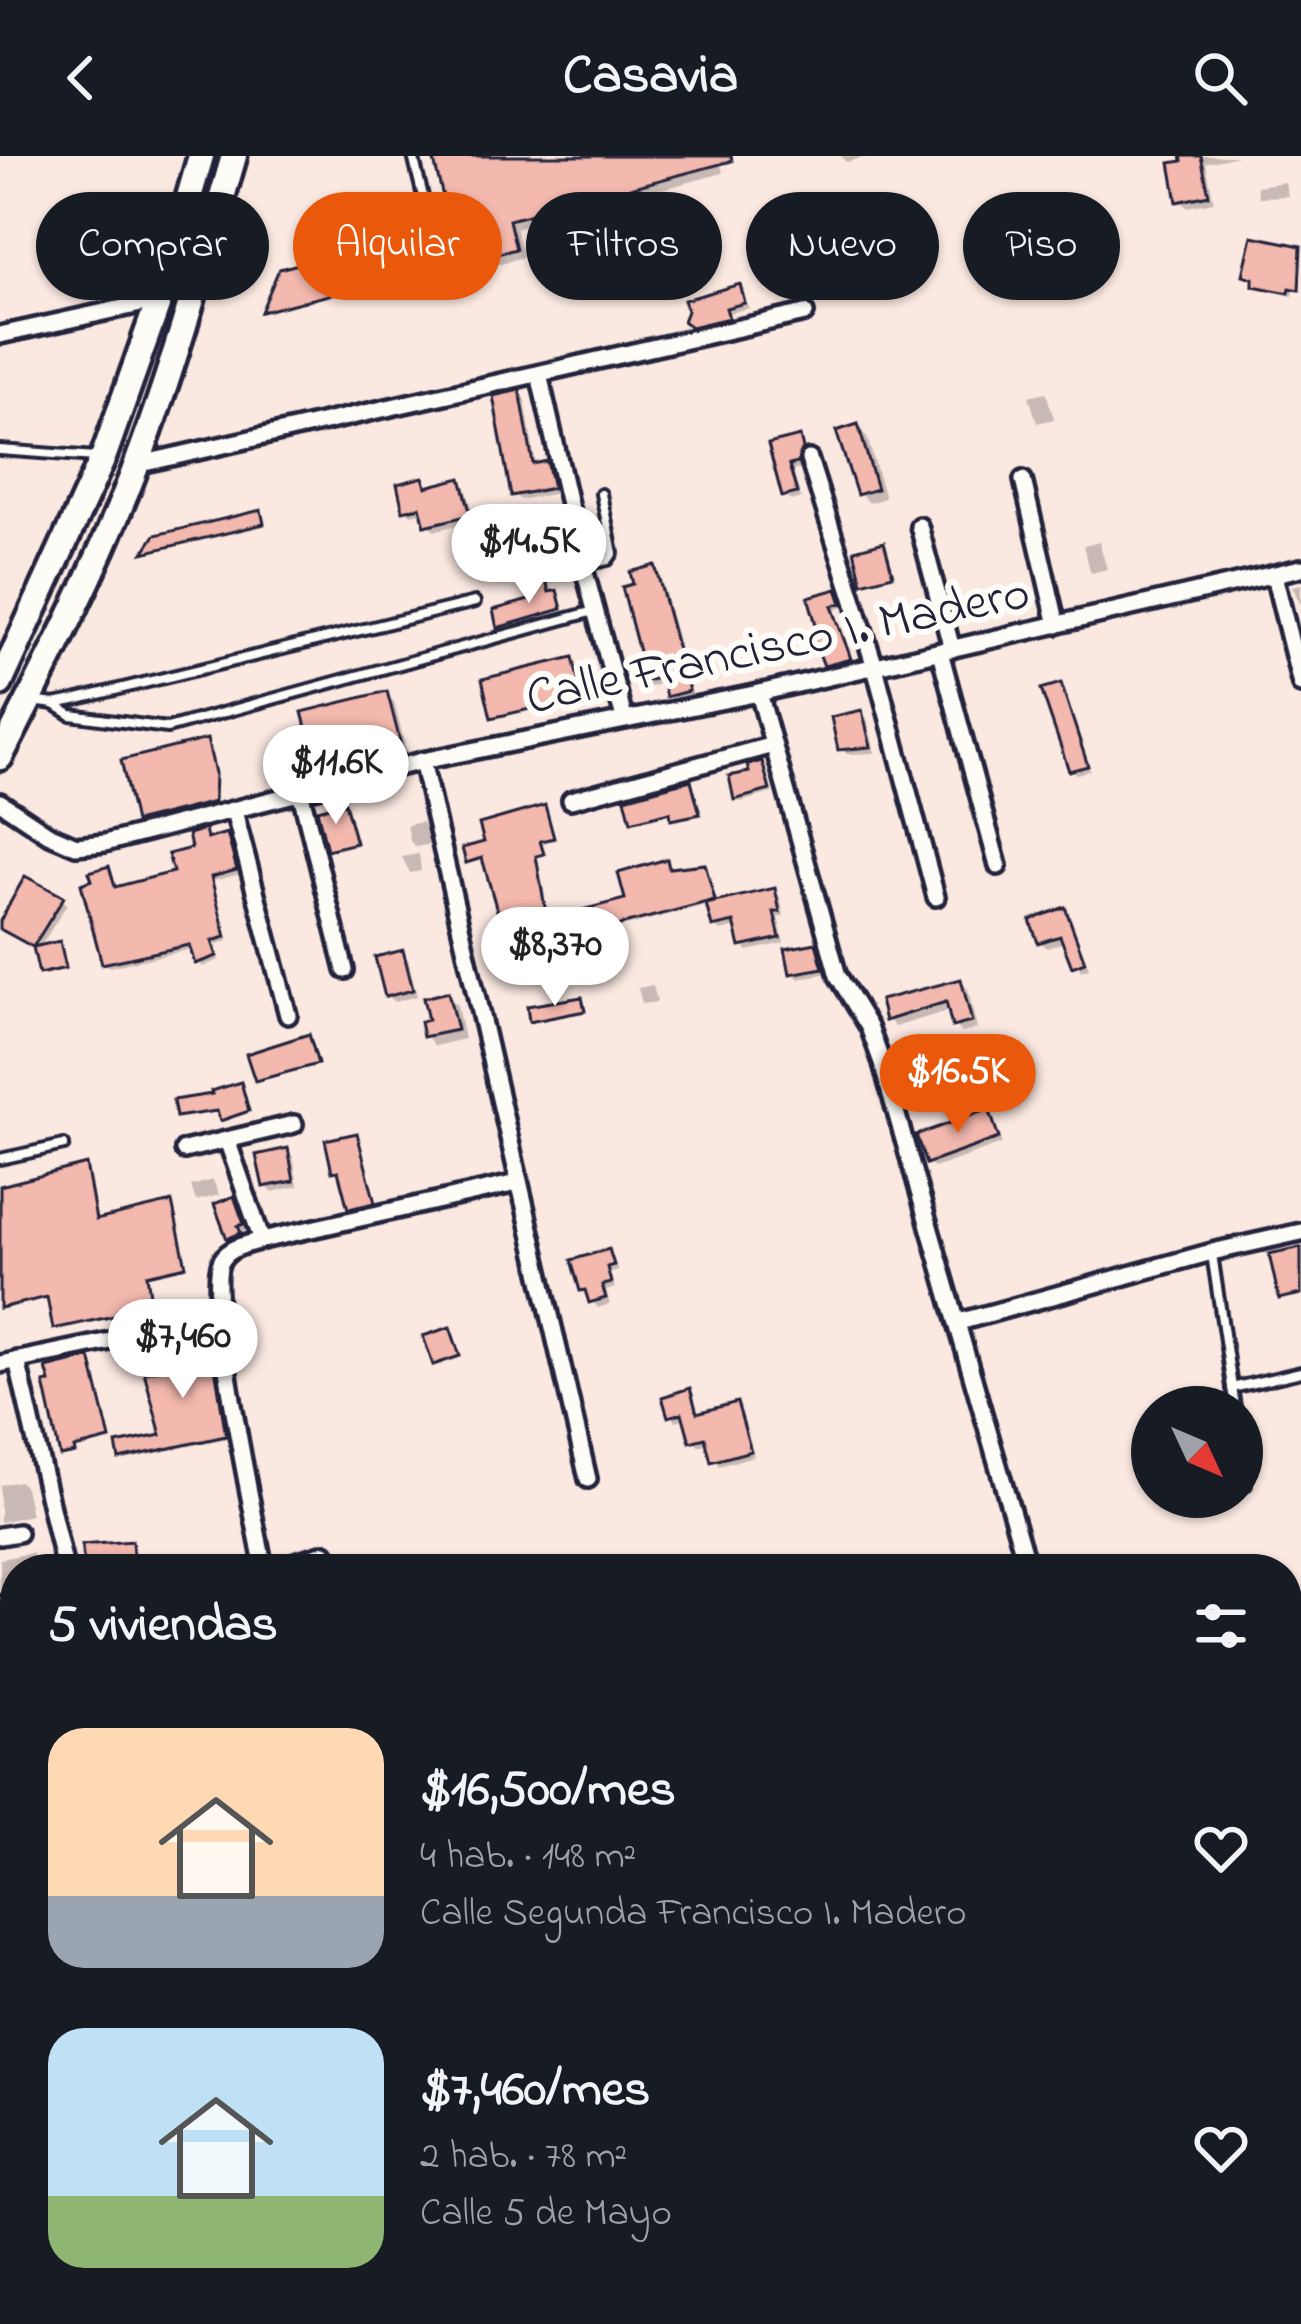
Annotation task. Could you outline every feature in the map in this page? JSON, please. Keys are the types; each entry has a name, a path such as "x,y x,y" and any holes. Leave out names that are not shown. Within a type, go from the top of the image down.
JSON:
{"main road":[{"path":"190,192 201,156"},
{"path":"0,757 41,703 136,465 190,309 234,156"},
{"path":"0,683 103,458 159,300"}],"street":[{"path":"0,334 159,300"},
{"path":"136,465 805,313"},
{"path":"539,374 624,718"},
{"path":"809,459 875,667 936,896"},
{"path":"1023,480 1057,625"},
{"path":"919,526 998,866"},
{"name":"Calle Francisco I. Madero","path":"0,802 48,834 76,846 234,812 422,761 759,693 1301,568"},
{"path":"1274,574 1301,684"},
{"path":"759,693 838,976 881,1060 1024,1554"},
{"path":"571,800 773,745"},
{"path":"422,761 588,1478"},
{"path":"301,794 345,970"},
{"path":"234,812 288,1015"},
{"path":"184,1150 294,1124"},
{"path":"227,1140 262,1240"},
{"path":"265,1554 220,1318 217,1273 222,1258 235,1248 262,1240 517,1183"},
{"path":"959,1322 1301,1232"},
{"path":"61,1554 8,1362 220,1318"},
{"path":"0,1536 18,1533"}],"lane":[{"path":"413,156 422,192"},
{"path":"0,450 103,458"},
{"path":"583,565 608,560 613,553 601,494"},
{"path":"41,703 475,602"},
{"path":"41,703 71,715 167,728 596,611"},
{"path":"0,1159 64,1145"},
{"path":"1212,1252 1232,1386"},
{"path":"1241,1386 1301,1372"}],"building":[{"path":"452,156 731,156 732,161 615,192 526,192 526,216 509,220 516,249 502,253 502,192 442,192 434,161"},
{"path":"1181,156 1201,156 1209,195 1177,202 1170,163 1182,161"},
{"path":"1252,236 1301,246 1299,290 1290,288 1289,293 1253,286 1253,278 1243,275"},
{"path":"293,265 293,300 309,300 261,312 269,300 279,269"},
{"path":"740,284 745,303 726,308 729,318 691,327 683,321 684,300 722,300 722,289"},
{"path":"520,390 533,464 547,461 553,488 511,496 493,396"},
{"path":"858,424 877,489 857,495 836,431"},
{"path":"800,436 803,449 798,463 789,465 797,493 782,497 768,444"},
{"path":"423,477 426,487 461,478 471,515 425,526 420,507 403,511 397,484"},
{"path":"261,510 264,524 143,553 155,535"},
{"path":"884,542 893,575 862,583 854,550"},
{"path":"655,565 689,691 666,697 661,677 636,684 632,666 642,663 622,587 633,584 630,572"},
{"path":"546,581 549,592 557,590 562,609 497,628 493,610 529,600 526,586"},
{"path":"837,589 842,603 832,606 851,659 824,666 812,635 818,631 808,597"},
{"path":"573,657 582,697 491,718 482,679"},
{"path":"1061,683 1088,766 1069,771 1041,689"},
{"path":"387,691 403,753 318,773 302,712"},
{"path":"862,710 871,747 838,750 831,717"},
{"path":"207,739 215,773 214,802 135,822 121,760"},
{"path":"762,761 770,790 734,800 729,776 749,772 747,765"},
{"path":"691,780 700,814 671,820 670,812 631,822 625,798"},
{"path":"345,803 356,843 327,850 317,810"},
{"path":"545,805 554,838 540,841 544,854 536,856 547,919 625,899 618,873 667,859 669,868 705,864 715,900 514,953 482,858 466,863 462,848 484,842 479,824"},
{"path":"205,829 207,839 227,833 237,870 211,877 226,937 212,941 217,956 195,964 189,945 102,964 81,884 92,880 89,872 109,866 115,887 173,872 168,854 191,848 188,834"},
{"path":"25,876 64,897 33,947 0,929"},
{"path":"775,888 780,938 740,947 734,922 712,927 706,904"},
{"path":"1065,907 1085,962 1072,967 1060,936 1038,943 1030,920"},
{"path":"60,941 66,968 39,974 33,947"},
{"path":"816,943 823,968 790,974 785,949"},
{"path":"403,950 413,990 385,997 375,957"},
{"path":"961,979 972,1022 952,1027 946,1002 885,1021 880,1000"},
{"path":"448,992 457,1030 423,1037 420,1022 428,1020 423,998"},
{"path":"582,997 585,1011 529,1022 527,1006"},
{"path":"309,1034 318,1064 255,1081 246,1054"},
{"path":"241,1082 249,1111 220,1121 217,1111 176,1117 173,1100 212,1094"},
{"path":"989,1109 999,1138 926,1164 916,1135"},
{"path":"357,1133 375,1203 348,1209 325,1140"},
{"path":"288,1148 294,1181 263,1187 256,1155"},
{"path":"86,1164 96,1220 172,1202 186,1266 147,1275 152,1308 53,1329 47,1297 0,1308 0,1186"},
{"path":"234,1196 244,1224 238,1226 241,1233 227,1239 214,1204"},
{"path":"1301,1247 1301,1294 1279,1299 1269,1254"},
{"path":"609,1249 614,1265 607,1267 611,1283 602,1285 606,1298 589,1303 585,1290 580,1291 571,1260"},
{"path":"450,1327 460,1356 433,1365 423,1336"},
{"path":"210,1336 226,1436 119,1459 116,1444 161,1435 144,1372 176,1365 172,1344"},
{"path":"90,1357 110,1439 60,1456 44,1383 50,1382 46,1368"},
{"path":"690,1388 697,1413 737,1402 751,1451 711,1462 705,1438 690,1442 682,1413 668,1417 662,1397"},
{"path":"132,1541 133,1554 83,1554 82,1545"}]}
